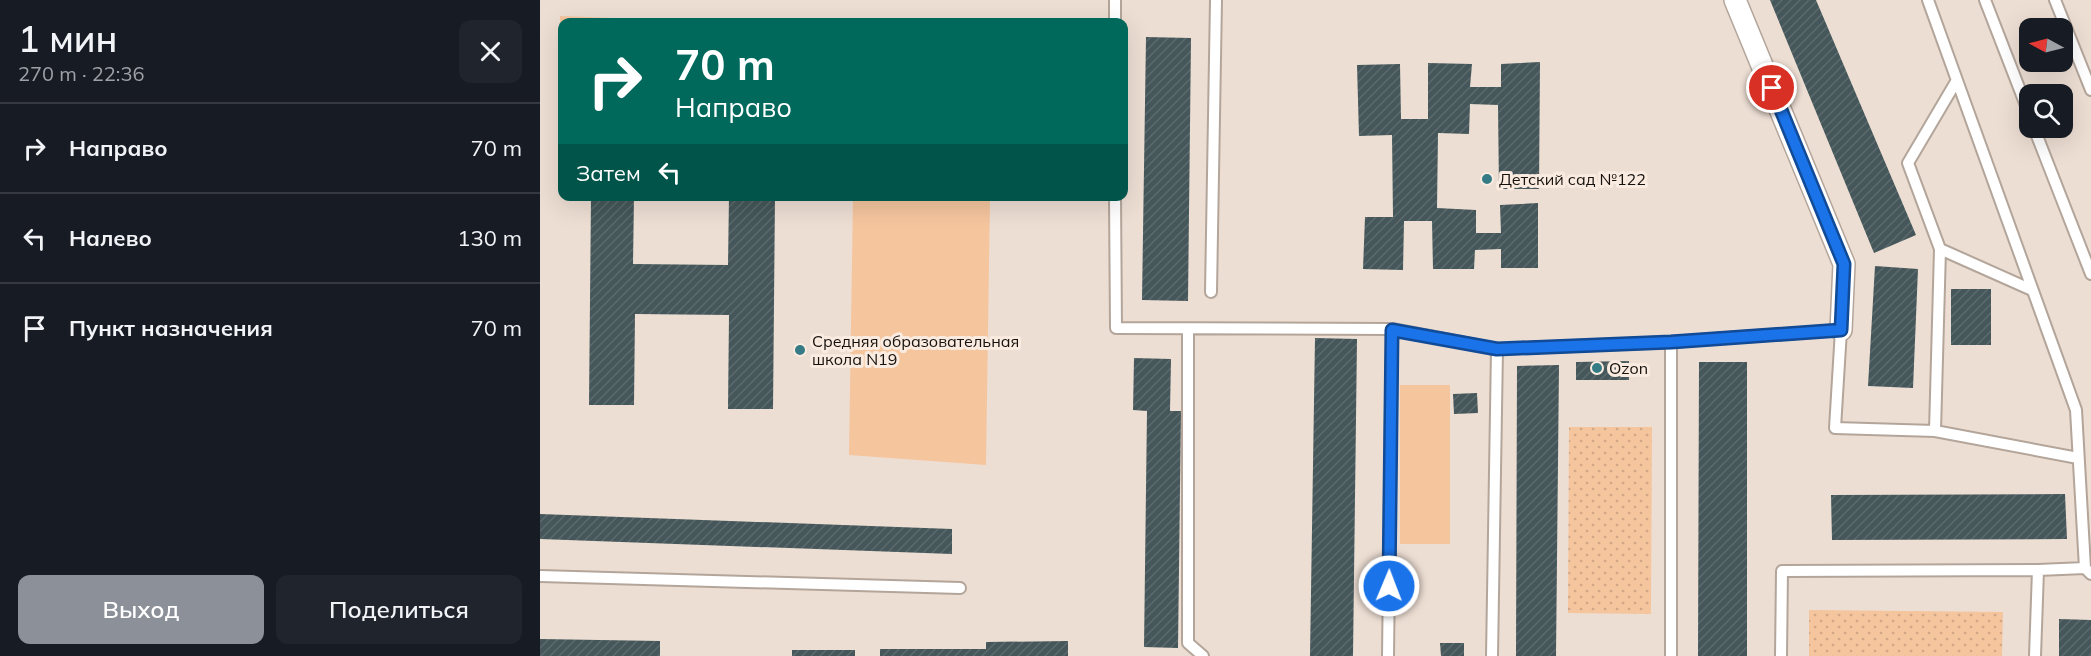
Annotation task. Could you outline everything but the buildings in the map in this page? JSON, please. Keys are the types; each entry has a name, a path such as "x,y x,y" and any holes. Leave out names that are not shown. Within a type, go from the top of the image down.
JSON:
{"street":[{"path":"1735,0 1844,264 1841,330"}],"lane":[{"path":"1115,0 1115,18"},
{"path":"1211,292 1216,0"},
{"path":"1781,656 1782,571 2088,571 2076,410 1928,0"},
{"path":"1985,0 2019,88"},
{"path":"2055,0 2091,90"},
{"path":"1935,431 1940,249 1908,164 1957,80"},
{"path":"2038,138 2091,274"},
{"path":"1115,201 1116,328 1392,330 1497,349 1671,342 1841,330 1835,428 1935,431 2078,458"},
{"path":"1940,249 2032,290"},
{"path":"1188,329 1188,643 1203,656"},
{"path":"1388,656 1392,330"},
{"path":"1671,342 1671,656"},
{"path":"1492,656 1497,349"},
{"path":"2035,656 2038,570"},
{"path":"540,576 960,588"}],"shaded area":[{"path":"560,16 613,18 560,18"},
{"path":"853,201 990,201 986,465 849,455"},
{"path":"1400,385 1450,385 1450,544 1400,544"},
{"path":"1569,427 1652,427 1651,614 1568,613"},
{"path":"1809,610 2003,612 2002,656 1809,656"}],"place":[{"name":"Детский сад №122","path":"1487,179"},
{"name":"Средняя образовательная школа N19","path":"800,350"},
{"name":"Ozon","path":"1597,368"}],"route":[{"path":"1389,586 1392,330 1497,349 1671,342 1841,330 1844,264 1772,88"}]}
